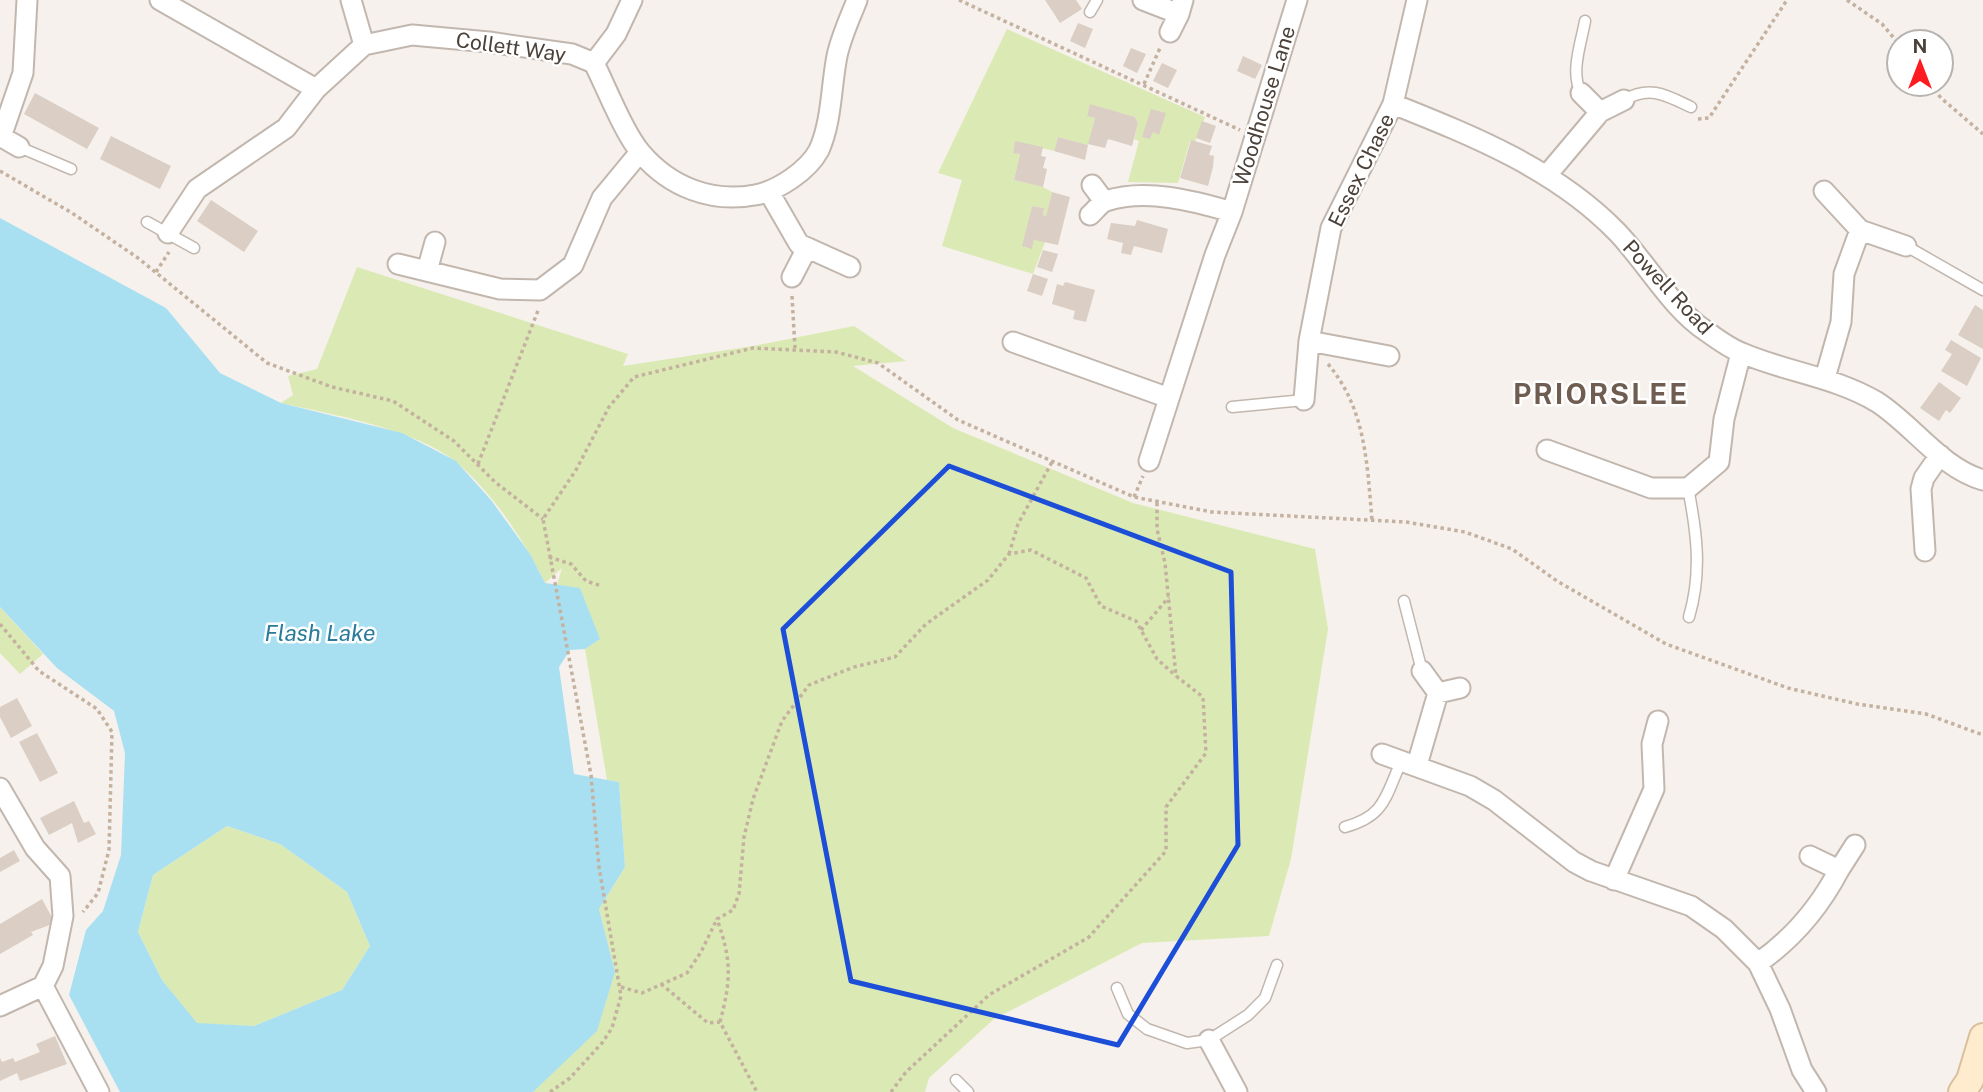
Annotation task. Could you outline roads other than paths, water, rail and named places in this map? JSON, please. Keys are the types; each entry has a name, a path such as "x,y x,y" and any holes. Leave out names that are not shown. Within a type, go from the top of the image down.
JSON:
{"street":[{"path":"19,147 0,136 23,73 27,0"},
{"path":"160,0 316,89"},
{"path":"173,236 197,188 286,128 316,89 364,45 351,0"},
{"path":"594,63 616,34 632,0"},
{"name":"Collett Way","path":"364,45 412,35 572,54 594,63 640,152 672,180 699,193 734,198 769,192 795,175 818,151 831,105 838,54 857,0"},
{"path":"1143,0 1181,7 1166,36"},
{"name":"Woodhouse Lane","path":"1149,461 1232,212 1297,0"},
{"name":"Essex Chase","path":"1304,400 1309,341 1331,228 1393,104 1417,0"},
{"path":"1581,93 1600,112"},
{"path":"1547,175 1600,112 1623,100"},
{"name":"Powell Road","path":"1393,104 1470,134 1547,175 1616,231 1702,329 1741,353 1825,378 1875,401 1908,423 1940,455 1966,474 1983,480"},
{"path":"398,264 500,289 540,290 573,265 601,198 640,152"},
{"path":"1090,215 1104,201 1092,185"},
{"path":"1824,191 1860,230 1906,246"},
{"path":"769,192 799,244 850,267"},
{"name":"Woodhouse Lane","path":"1104,201 1139,197 1186,199 1232,212"},
{"path":"1825,378 1841,322 1844,274 1860,230"},
{"path":"427,271 435,242"},
{"path":"792,276 807,248"},
{"path":"1309,341 1389,356"},
{"path":"1013,342 1170,398"},
{"path":"1547,450 1651,488 1688,488 1719,461 1726,409 1741,353"},
{"path":"1925,551 1921,489 1924,478 1940,455"},
{"path":"1422,671 1438,693"},
{"path":"1438,693 1460,688"},
{"path":"1410,762 1438,693"},
{"path":"1614,880 1654,789 1652,744 1658,721"},
{"path":"1382,754 1410,762 1478,791 1574,862 1614,880 1691,906 1724,929 1758,963 1780,1009 1801,1070 1816,1092"},
{"path":"0,788 35,848 60,876 63,916 53,966 43,986 0,1006"},
{"path":"1758,963 1779,949 1805,922 1826,895 1855,845"},
{"path":"1810,856 1839,870"},
{"path":"43,986 99,1092"},
{"path":"1962,1092 1970,1080 1983,1037"},
{"path":"1209,1040 1237,1092"}],"lane":[{"path":"1090,12 1097,0"},
{"path":"1581,93 1576,83 1576,71 1585,21"},
{"path":"1623,100 1648,90 1660,92 1691,107"},
{"path":"19,147 71,169"},
{"path":"147,222 194,248"},
{"path":"1906,246 1983,290"},
{"path":"1232,407 1304,400"},
{"path":"1688,488 1698,540 1695,596 1689,617"},
{"path":"1404,601 1422,671"},
{"path":"1345,827 1370,820 1378,813 1410,762"},
{"path":"1117,988 1128,1014 1147,1029 1187,1044 1209,1040 1258,1007 1270,987 1277,965"},
{"path":"956,1080 968,1092"}],"water":[{"name":"Flash Lake","path":"0,218 166,308 220,373 281,403 402,433 456,461 491,500 530,554 545,583 580,588 600,639 585,649 570,650 559,667 574,774 619,782 625,867 599,909 615,972 597,1031 533,1092 120,1092 69,995 86,930 103,911 121,855 125,753 114,711 57,668 0,607","holes":["227,826 280,844 347,892 370,946 342,990 254,1026 197,1023 162,980 138,932 153,875"]}],"district":[{"name":"PRIORSLEE","path":"1601,393"}]}
